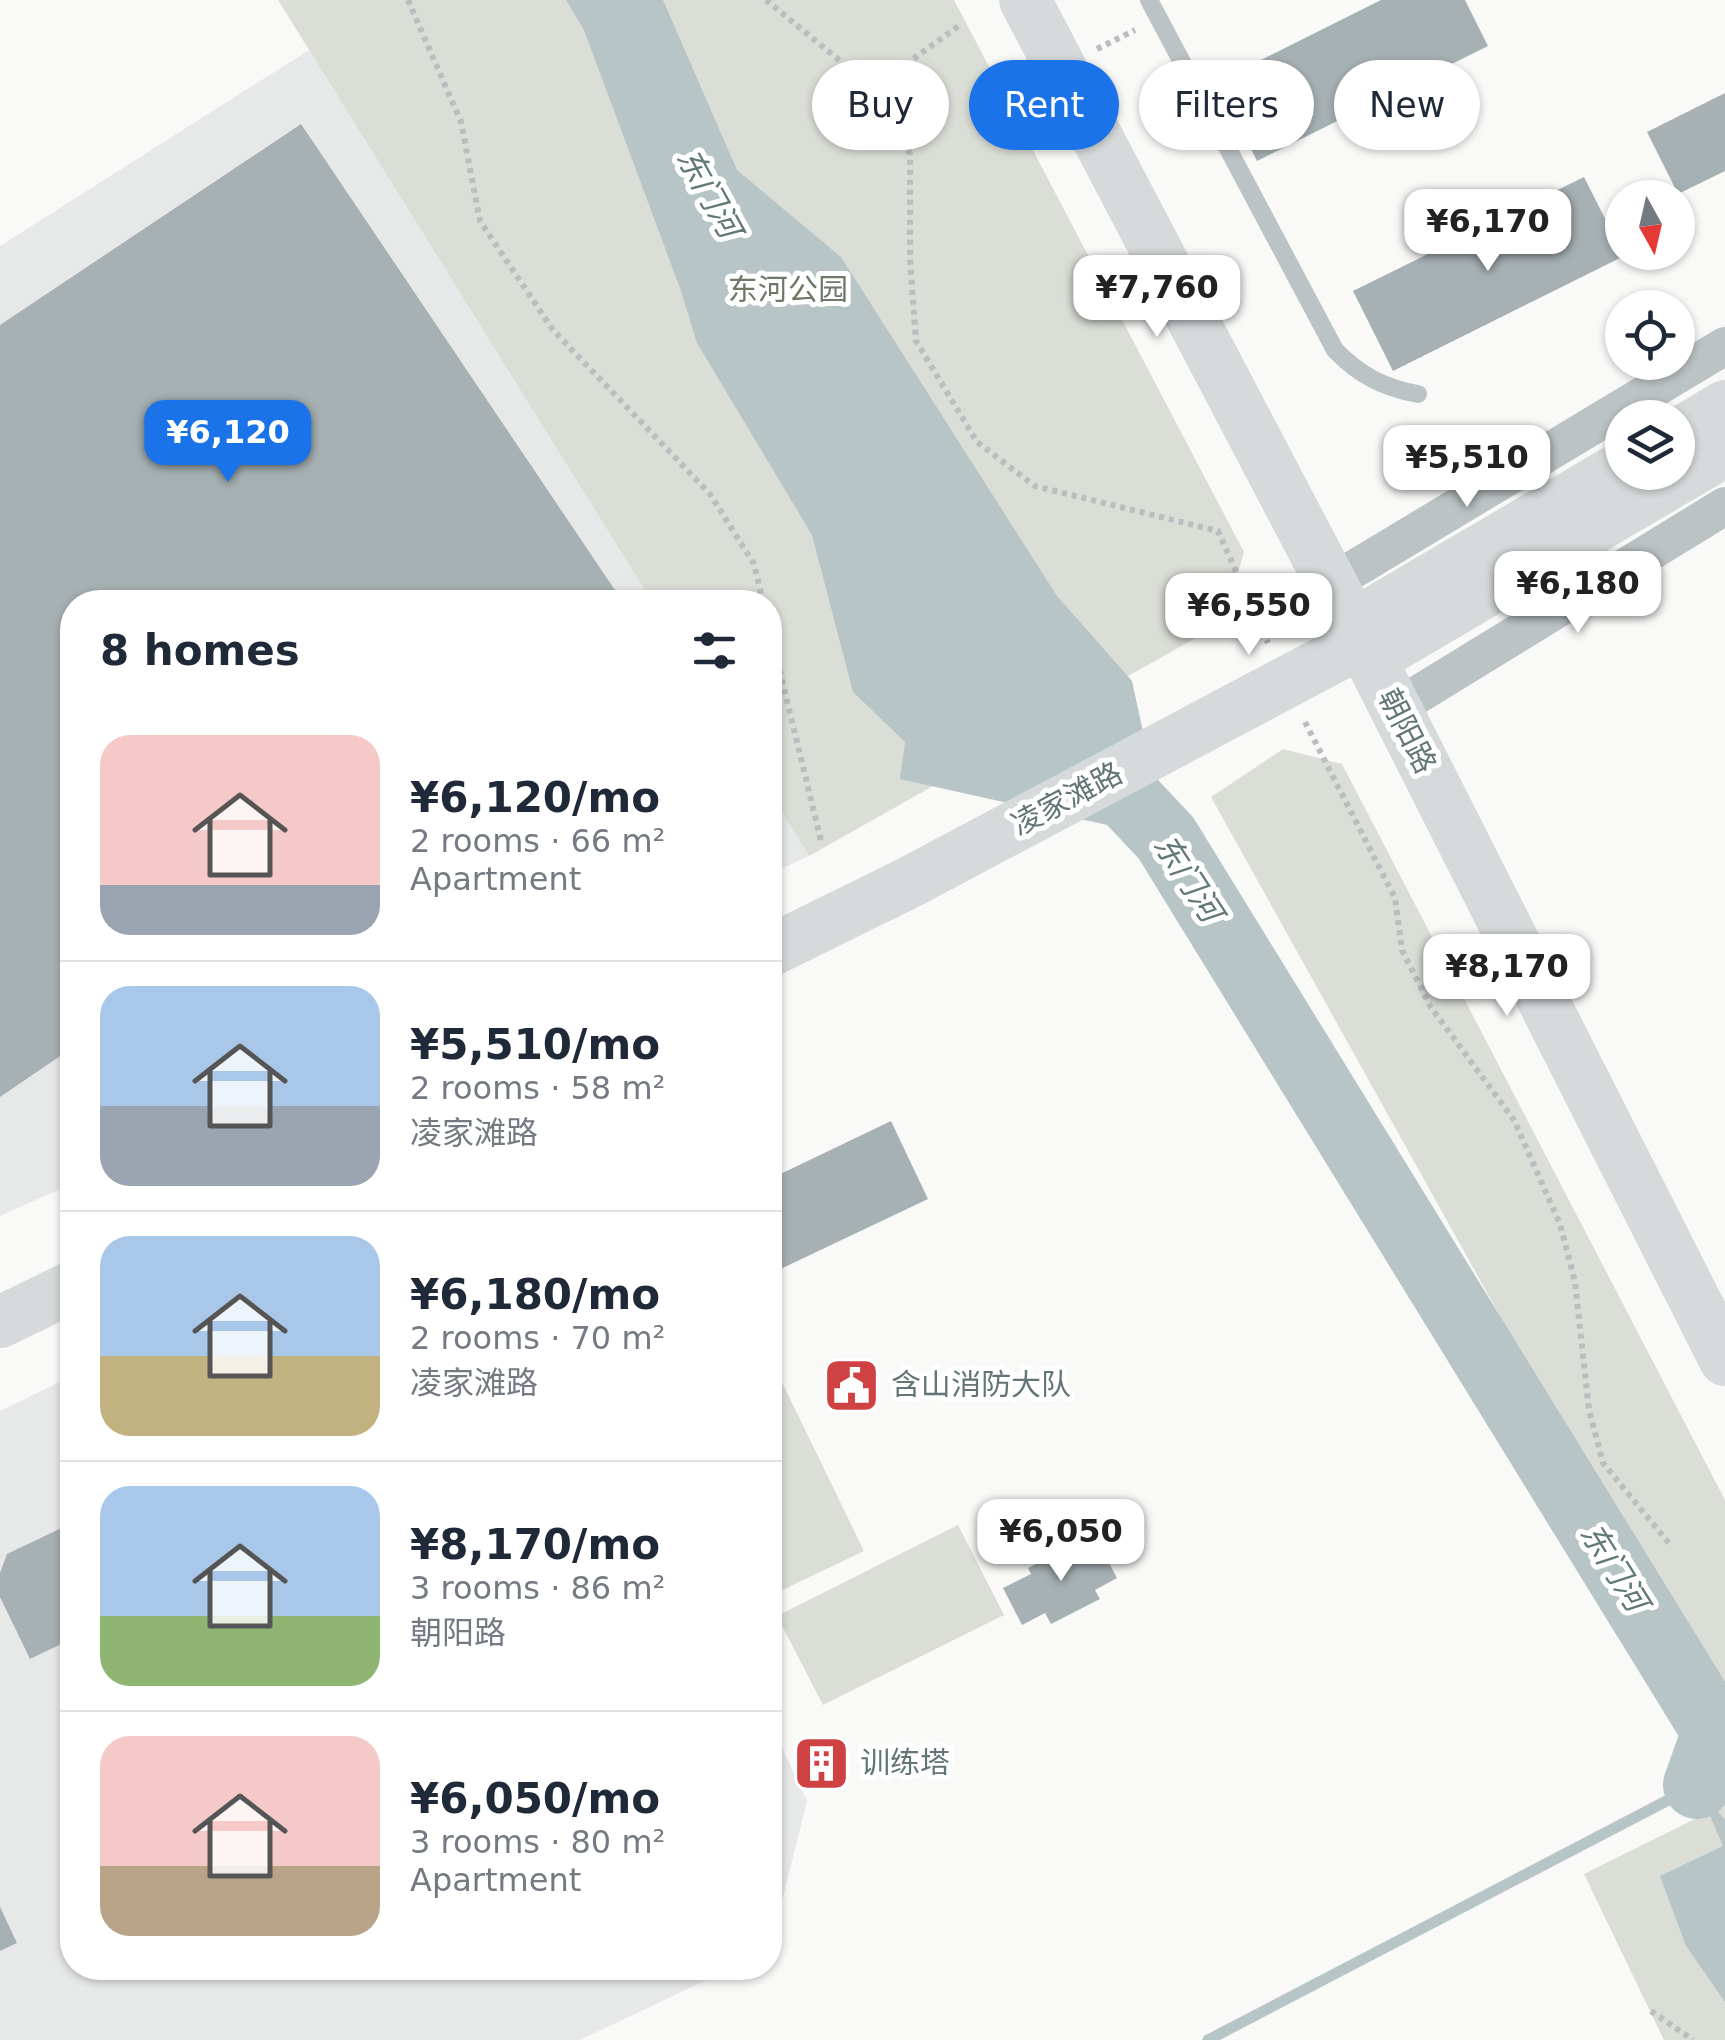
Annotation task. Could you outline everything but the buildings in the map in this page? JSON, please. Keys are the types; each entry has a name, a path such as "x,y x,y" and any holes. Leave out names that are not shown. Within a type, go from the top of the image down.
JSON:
{"main road":[{"name":"朝阳路","path":"1025,0 1056,60"},
{"name":"朝阳路","path":"1103,150 1396,708 1725,1360"},
{"path":"1695,424 1725,406"},
{"name":"凌家滩路","path":"1354,627 1725,451"},
{"name":"凌家滩路","path":"782,945 1286,685 1354,627 1605,477"},
{"path":"0,1322 60,1293"}],"street":[{"path":"1354,627 1725,346"},
{"path":"1396,708 1725,506"}],"lane":[{"path":"1149,0 1335,350 1353,369 1374,381 1418,394"}],"path":[{"path":"408,0 461,122 480,221 552,330 710,494 754,564 760,590"},
{"path":"766,0 840,60"},
{"path":"1076,60 1158,18"},
{"path":"913,60 960,26"},
{"path":"908,150 916,342 977,442 1036,486 1218,531 1286,685 1395,898 1402,950 1430,1006 1514,1120 1560,1224 1576,1282 1589,1410 1604,1463 1672,1547"},
{"path":"782,681 821,841"},
{"path":"1651,2010 1694,2040"}],"shaded area":[{"path":"309,50 645,590 60,590 60,1189 0,1216 0,246"},
{"path":"782,812 809,856 782,868"},
{"path":"60,1382 60,1980 707,1980 580,2040 0,2040 0,1411"},
{"path":"782,1748 807,1801 782,1901"}],"green space":[{"name":"东河公园","path":"278,0 954,0 986,60 969,60 969,150 1033,150 1244,552 1224,622 809,856 782,812 782,590 645,590"},
{"path":"1283,749 1342,764 1725,1500 1725,1720 1211,797"},
{"path":"782,1382 864,1551 782,1590"},
{"path":"958,1525 1004,1615 823,1705 782,1626 782,1613"},
{"path":"1725,1804 1725,2040 1664,2040 1584,1874"}],"water":[{"path":"566,0 663,0 737,170 841,257 1057,596 1132,681 1166,838 900,779 905,742 853,692 812,535 697,343 584,30"},
{"path":"1697,1785 1725,1820 1725,2002 1686,1946 1660,1876 1723,1846"}],"waterway":[{"name":"东门河","path":"1102,770 1166,838 1716,1732 1697,1785"},
{"path":"1208,2040 1697,1785"}],"place":[{"name":"含山消防大队","path":"852,1385"},
{"name":"训练塔","path":"821,1763"}]}
